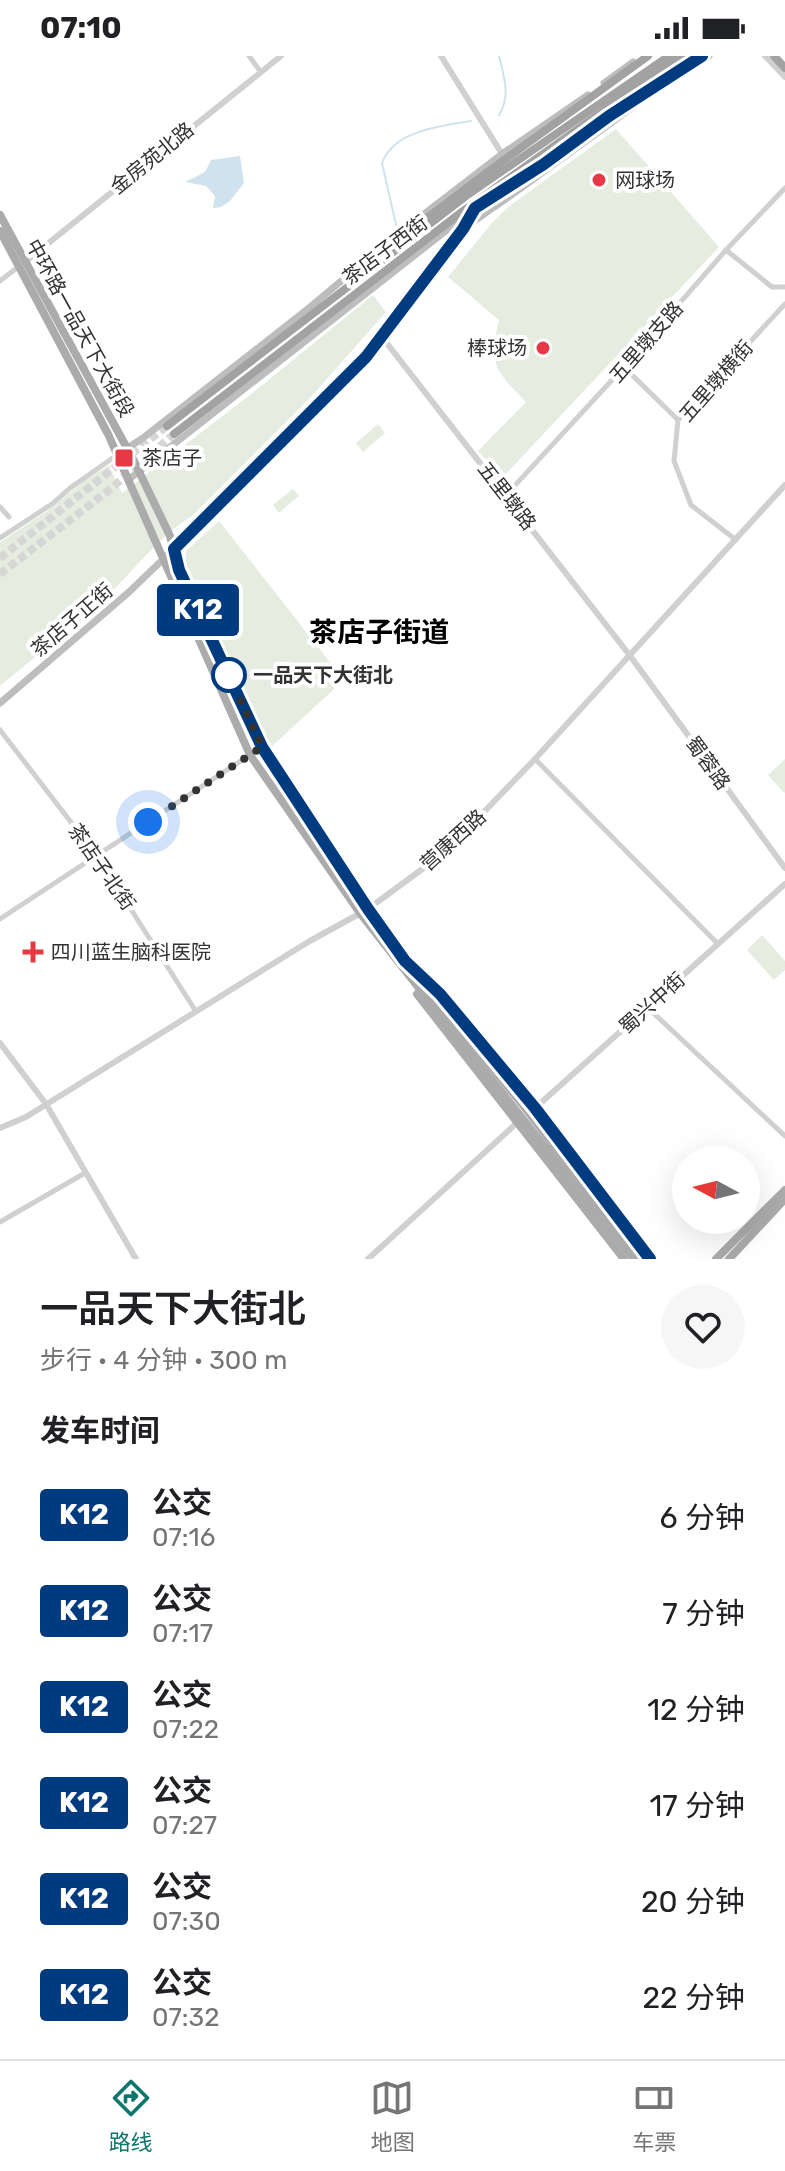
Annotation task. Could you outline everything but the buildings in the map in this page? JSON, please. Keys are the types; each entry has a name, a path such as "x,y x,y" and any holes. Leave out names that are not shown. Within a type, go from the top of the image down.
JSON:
{"highway":[{"path":"364,275 402,237 648,56"},
{"path":"573,111 657,56"},
{"path":"317,313 466,196 669,56"},
{"name":"茶店子西街","path":"317,313 170,430 680,56"},
{"path":"474,206 544,164 639,91 691,56"},
{"path":"609,116 702,56"},
{"path":"774,56 785,68"},
{"path":"781,56 785,61"}],"main road":[{"path":"317,313 389,241 502,154 641,56"},
{"path":"463,229 646,97 709,56"},
{"path":"128,480 474,206 496,206"},
{"path":"174,549 366,357 463,229 474,206"},
{"name":"中环路一品天下大街段","path":"0,215 117,455 250,755 429,995"},
{"name":"中环路一品天下大街段","path":"0,231 127,448 170,536 179,570 262,747 364,911"},
{"path":"117,455 370,259"},
{"name":"茶店子正街","path":"0,703 108,611 174,549"},
{"name":"中环路一品天下大街段","path":"404,965 440,994 535,1108 650,1259"},
{"name":"中环路一品天下大街段","path":"404,965 411,987 519,1121 624,1259"},
{"path":"429,995 634,1259"},
{"path":"429,995 526,1109 641,1259"},
{"path":"716,1259 785,1190"},
{"path":"729,1259 785,1199"}],"street":[{"path":"249,56 260,71"},
{"name":"金房苑北路","path":"22,264 281,56"},
{"path":"441,56 502,154"},
{"path":"765,56 785,77"},
{"name":"五里墩支路","path":"506,495 785,188"},
{"path":"726,250 772,287 785,287"},
{"path":"0,281 22,264"},
{"name":"五里墩横街","path":"736,540 691,505 674,461 678,420 785,304"},
{"name":"五里墩路","path":"382,337 631,657"},
{"path":"624,367 678,420"},
{"path":"0,538 117,455"},
{"name":"营康西路","path":"0,1128 46,1104 195,1010 364,911 455,842 631,657 785,485"},
{"path":"0,507 9,517"},
{"name":"蜀蓉路","path":"631,657 785,868"},
{"name":"茶店子北街","path":"0,730 97,856 195,1010"},
{"path":"0,919 262,747"},
{"path":"535,759 718,944"},
{"name":"蜀兴中街","path":"368,1259 785,884"},
{"path":"648,1008 785,1136"},
{"path":"0,1043 46,1104 136,1259"},
{"path":"0,1222 85,1173"}],"shaded area":[{"path":"616,129 719,247 503,477 478,451 526,402 497,366 494,348 499,320 448,277 508,207"},
{"path":"373,295 386,312 309,399 192,516 157,544 117,587 0,686 0,542 109,465 122,493"},
{"path":"378,424 385,433 363,452 356,443"},
{"path":"293,489 299,496 279,513 273,505"},
{"path":"219,521 344,680 270,748 186,563 186,551"},
{"path":"785,759 785,792 784,793 768,775"},
{"path":"762,935 785,961 785,970 774,980 747,950"}],"water":[{"path":"240,156 244,183 221,207 213,208 215,196 206,186 185,182 205,172 211,160"}],"waterway":[{"path":"499,56 506,94 499,115"},
{"path":"396,225 382,163 388,152 397,143 420,132 471,121"}],"tunnel":[{"path":"0,558 167,426"},
{"path":"0,574 108,491 174,434"}],"bus line":[{"name":"K12","path":"650,1259 535,1108 440,994 405,961 368,909 262,747 179,570 174,549 366,357 463,229 475,208 702,56"}],"place":[{"name":"网球场","path":"599,180"},
{"name":"棒球场","path":"543,348"},
{"name":"茶店子","path":"124,458"},
{"name":"一品天下大街北","path":"229,675"},
{"name":"四川蓝生脑科医院","path":"33,952"}],"district":[{"name":"茶店子街道","path":"379,632"}],"route":[{"path":"148,822 262,747 227,671 229,675"}]}
